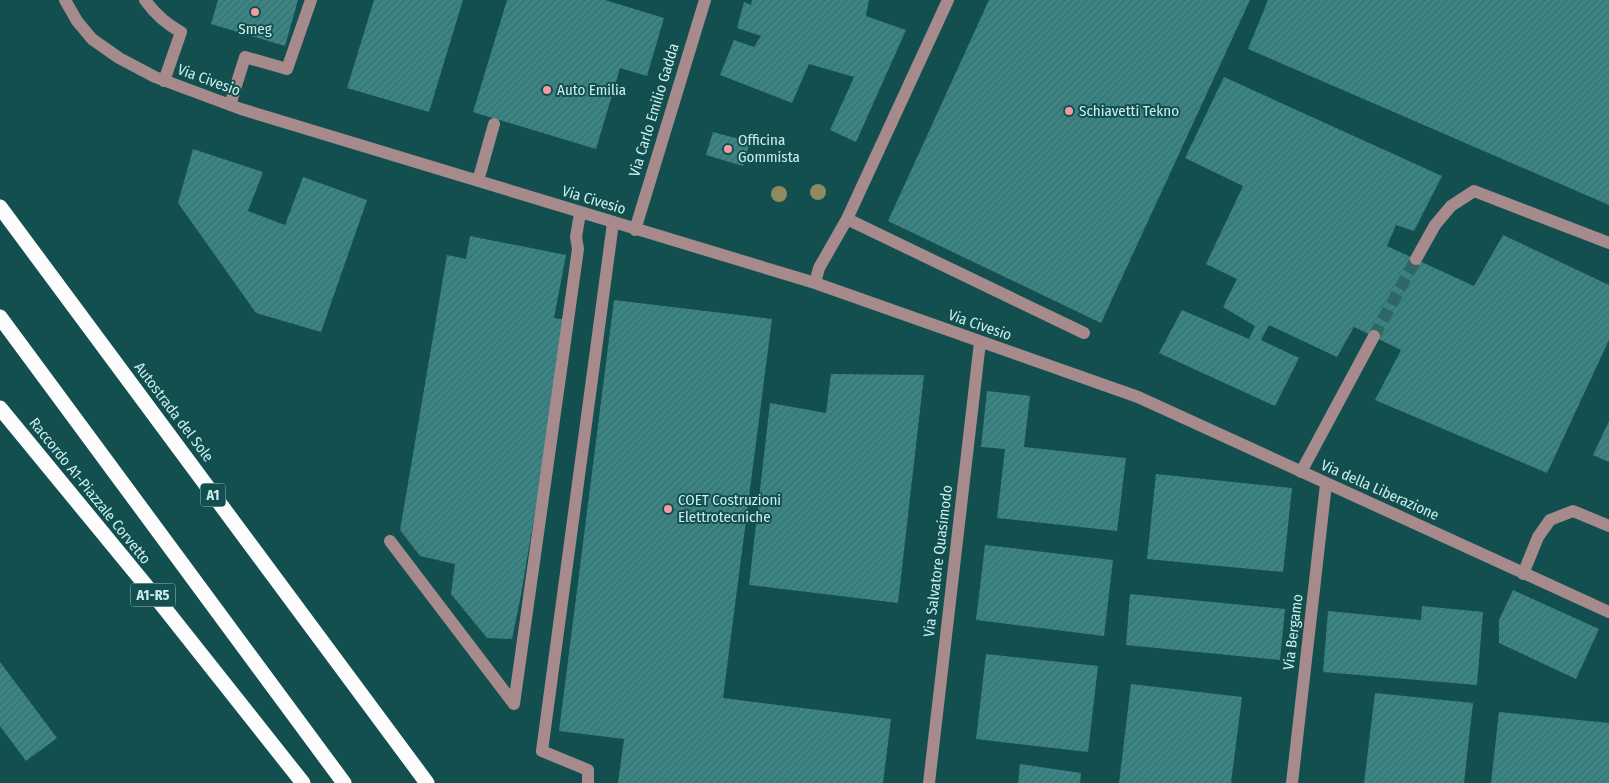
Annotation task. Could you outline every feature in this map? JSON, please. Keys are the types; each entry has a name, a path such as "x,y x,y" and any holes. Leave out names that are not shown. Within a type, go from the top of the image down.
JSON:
{"highway":[{"name":"Autostrada del Sole","path":"0,207 427,783"},
{"path":"0,317 344,783"},
{"name":"Raccordo A1-Piazzale Corvetto","path":"0,408 303,783"}],"street":[{"name":"Via Civesio","path":"66,0 77,21 92,39 119,58 164,81 230,105 635,230 815,283 1138,397"},
{"path":"145,0 156,14 170,26 181,32 164,81"},
{"path":"230,105 245,57 287,69 311,0"},
{"name":"Via Carlo Emilio Gadda","path":"635,230 705,0"},
{"path":"815,283 819,268 847,219 948,0"},
{"path":"478,181 494,124"},
{"path":"1416,260 1435,224 1451,206 1474,191 1609,242"},
{"path":"390,542 514,704 578,249 576,237 580,213"},
{"path":"847,219 1084,332"},
{"path":"588,783 588,770 542,751 613,223"},
{"path":"1301,472 1374,336"},
{"name":"Via Salvatore Quasimodo","path":"928,783 980,342"},
{"name":"Via della Liberazione","path":"1138,397 1609,612"},
{"name":"Via Bergamo","path":"1292,783 1326,484"},
{"path":"1523,574 1538,537 1550,520 1573,511 1609,526"}],"building":[{"name":"Smeg","path":"218,0 298,0 285,46 211,24"},
{"path":"374,0 463,0 429,112 347,88"},
{"path":"507,0 605,0 664,18 647,76 620,68 596,149 473,112"},
{"path":"752,0 869,0 866,16 906,30 856,142 830,130 854,77 809,64 792,103 720,75 734,40 754,47 761,36 737,28 744,2 751,5"},
{"name":"Schiavetti Tekno","path":"989,0 1250,0 1101,323 888,221"},
{"path":"1268,0 1609,0 1609,205 1248,49"},
{"path":"1224,77 1442,176 1414,231 1396,225 1387,246 1474,286 1503,235 1609,285 1609,340 1547,473 1375,400 1401,350 1354,327 1337,357 1269,325 1261,340 1299,358 1275,406 1159,353 1182,310 1249,339 1255,326 1223,307 1237,279 1206,264 1243,186 1185,158"},
{"name":"Officina Gommista","path":"713,132 750,142 743,166 706,155"},
{"path":"193,149 263,172 248,211 285,225 303,177 367,200 321,332 256,313 178,203"},
{"path":"470,236 566,255 554,318 567,320 512,639 487,638 451,594 455,564 420,556 400,530 447,255 466,259"},
{"name":"COET Costruzioni Elettrotecniche","path":"614,300 772,319 723,698 891,719 883,783 618,783 624,739 559,731"},
{"path":"831,374 924,375 898,603 749,585 770,403 826,413"},
{"path":"987,391 1030,396 1024,447 1126,458 1117,531 997,518 1005,449 981,447"},
{"path":"1609,421 1609,462 1593,455"},
{"path":"1156,474 1292,488 1283,572 1147,559"},
{"path":"985,545 1113,560 1104,636 976,620"},
{"path":"1513,590 1599,629 1576,679 1499,643 1499,620"},
{"path":"1130,594 1285,609 1280,660 1126,645"},
{"path":"1422,606 1483,612 1477,685 1323,672 1328,611 1421,620"},
{"path":"986,654 1098,666 1088,752 976,739"},
{"path":"0,662 57,738 26,761 0,726"},
{"path":"1131,684 1242,697 1231,783 1119,783"},
{"path":"1375,693 1473,703 1464,783 1364,783"},
{"path":"1499,712 1609,723 1609,783 1491,783"},
{"path":"1020,764 1081,773 1080,783 1018,783"}],"tunnel":[{"path":"1374,336 1416,259"}],"place":[{"name":"Smeg","path":"255,12"},
{"name":"Auto Emilia","path":"547,90"},
{"name":"Schiavetti Tekno","path":"1069,111"},
{"name":"Officina Gommista","path":"728,149"},
{"name":"COET Costruzioni Elettrotecniche","path":"668,509"}]}
